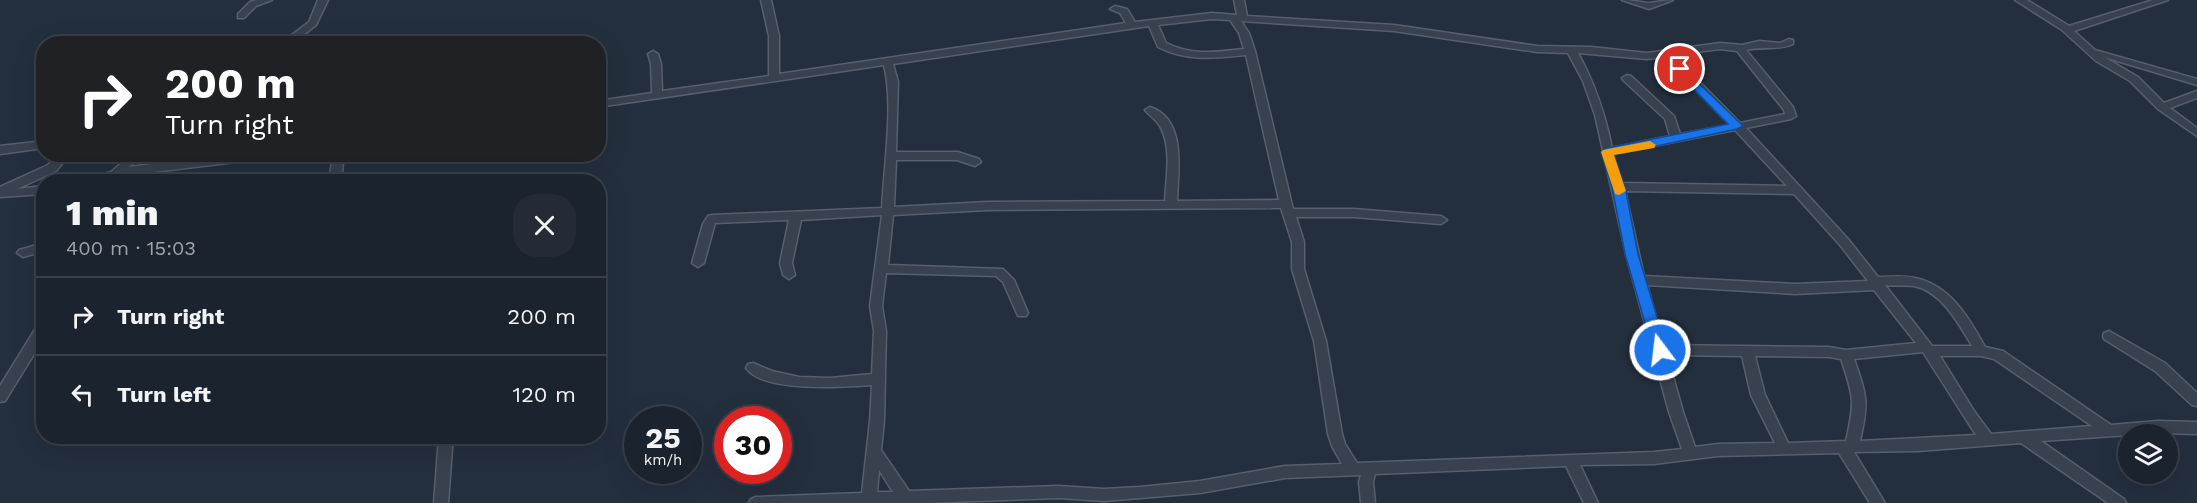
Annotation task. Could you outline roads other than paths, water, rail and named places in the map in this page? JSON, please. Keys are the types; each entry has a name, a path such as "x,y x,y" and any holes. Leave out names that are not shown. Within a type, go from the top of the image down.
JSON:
{"street":[{"path":"241,16 253,3 267,0"},
{"path":"296,36 314,23 322,0"},
{"path":"766,0 774,36 774,78"},
{"path":"1239,0 1239,19 1250,51 1287,209 1298,242 1298,269 1320,341 1335,434 1339,446 1361,470 1366,482 1368,503"},
{"path":"1627,0 1649,6 1668,0"},
{"path":"2020,0 2068,30 2086,49 2134,79 2162,106 2197,133"},
{"path":"2068,30 2156,1"},
{"path":"1115,9 1124,11 1132,25"},
{"path":"606,103 1132,25 1212,16 1394,28 1536,50 1572,50 1647,56 1720,46 1738,47 1759,44 1781,46 1790,42"},
{"path":"1152,23 1162,45 1183,54 1195,56 1250,51"},
{"path":"1607,152 1791,116 1791,113 1738,47"},
{"path":"2086,49 2197,82"},
{"path":"1572,50 1593,93 1618,187 1632,254 1676,412 1691,454"},
{"path":"653,54 657,95"},
{"path":"1666,54 1796,190 1877,283 1927,349 1953,386 1969,416 1987,439"},
{"path":"869,499 875,452 880,331 876,306 888,211 891,156 893,82 888,62"},
{"path":"1628,78 1670,118 1676,139"},
{"path":"2162,106 2197,94"},
{"path":"1150,110 1165,120 1170,135 1173,159 1171,203"},
{"path":"0,150 36,145"},
{"path":"891,156 958,156 975,162"},
{"path":"40,174 52,168 58,162"},
{"path":"110,174 127,162"},
{"path":"127,174 195,162"},
{"path":"0,193 36,176"},
{"path":"1618,187 1796,190"},
{"path":"0,193 36,191"},
{"path":"698,263 712,219 987,206 1171,203 1441,220"},
{"path":"789,275 786,263 796,216"},
{"path":"23,253 36,249"},
{"path":"882,269 999,272 1008,280 1022,313"},
{"path":"1640,280 1795,289 1915,282 1936,291 1946,299 1968,328 1981,351"},
{"path":"2109,336 2160,367 2197,401"},
{"path":"0,397 36,339"},
{"path":"1660,350 1829,352 1846,355 1927,349 1981,351 1998,355 2108,430"},
{"path":"1748,352 1758,395 1784,448"},
{"path":"1846,355 1859,393 1860,411 1847,446 1878,503"},
{"path":"753,368 766,375 812,384 878,379"},
{"path":"756,503 905,498 975,500 1059,492 1107,499 1200,487 1285,472 1570,460 1604,461 1784,448 1918,445 2158,427 2197,428"},
{"path":"2022,436 2119,503"},
{"path":"441,503 445,444"},
{"path":"875,452 905,498"},
{"path":"1570,460 1591,503"}]}
